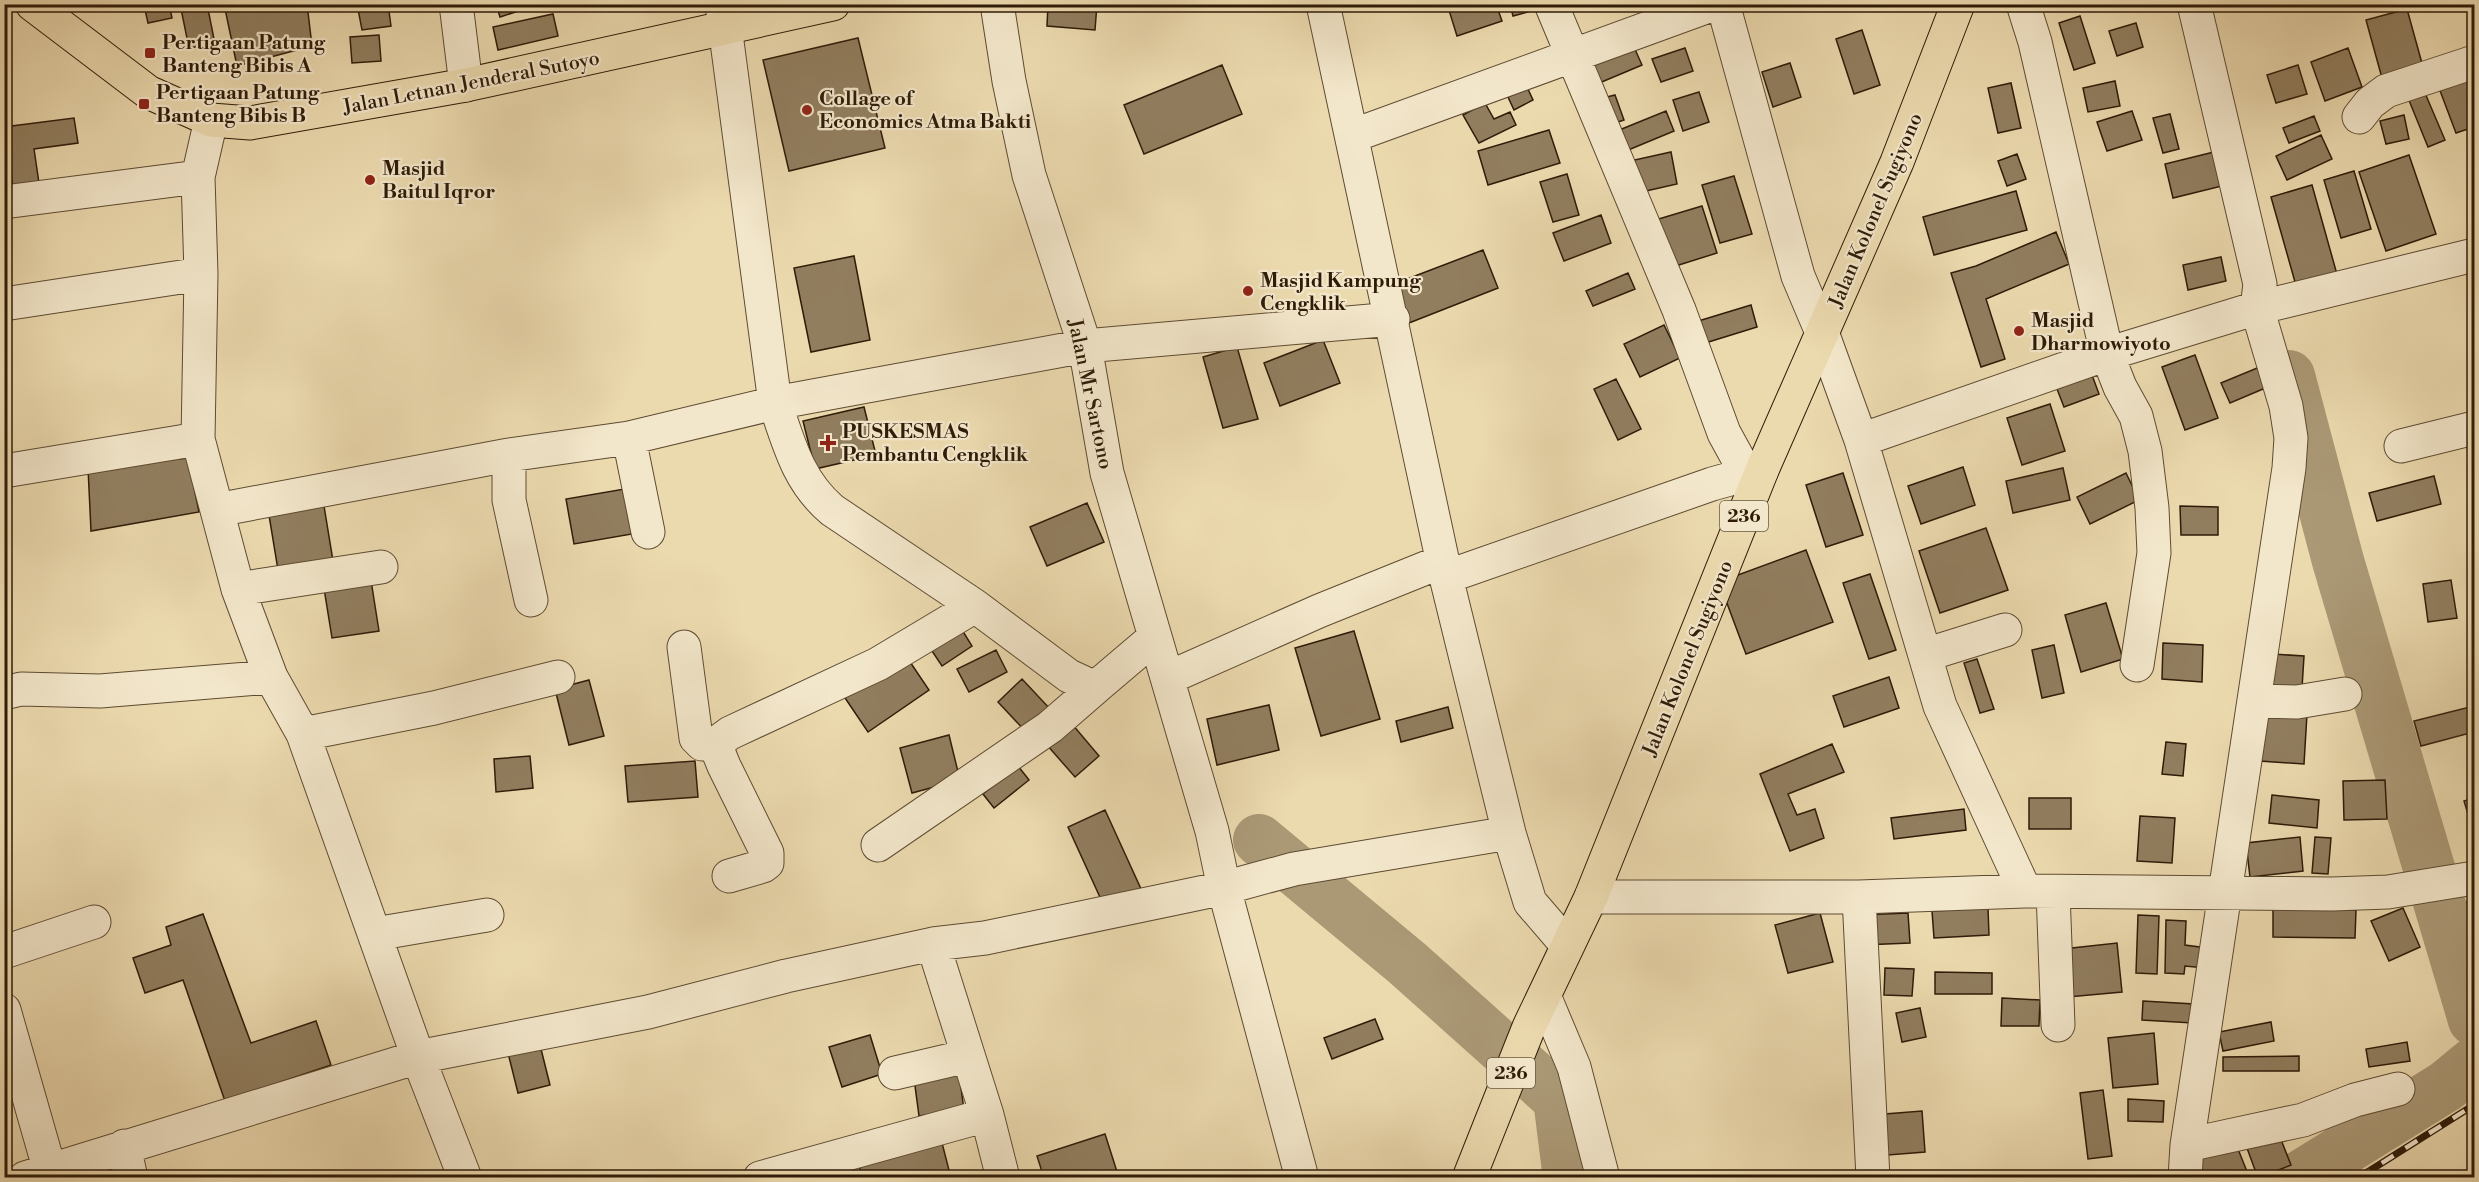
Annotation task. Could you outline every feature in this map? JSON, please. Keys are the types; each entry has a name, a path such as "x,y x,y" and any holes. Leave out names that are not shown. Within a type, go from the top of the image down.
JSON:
{"main road":[{"name":"Jalan Letnan Jenderal Sutoyo","path":"32,4 58,16 148,92 211,120 250,123 466,85 725,16 833,4"},
{"name":"Jalan Kolonel Sugiyono","path":"1469,1178 1529,1027 1545,998 1550,926 1591,897 1754,472 1823,335 1897,162 1958,4"}],"street":[{"path":"456,4 466,85"},
{"name":"Jalan Mr Sartono","path":"997,4 1009,81 1029,175 1085,346 1107,472 1212,831 1239,884 1302,1178"},
{"path":"1323,4 1393,319 1445,569 1509,833 1550,926"},
{"path":"1168,678 1318,611 1754,472 1724,433 1679,310 1551,4"},
{"path":"1352,136 1714,4"},
{"path":"1723,4 1798,276 1823,335 1861,440 1948,726 2039,892 2058,1025"},
{"path":"2023,4 2035,42 2107,354 2120,387 2136,416 2145,451 2152,508 2154,553 2137,665"},
{"path":"2185,1178 2187,1146 2224,895 2285,506 2291,438 2286,406 2262,306 2260,284 2194,4"},
{"path":"725,16 774,403 792,453 814,495 832,510 975,606 1069,676 1095,688"},
{"path":"2359,117 2370,103 2386,91 2475,62"},
{"path":"211,120 198,177 201,274 198,439 238,589 271,677 303,734 412,1038 465,1178"},
{"path":"4,202 198,177"},
{"path":"1861,440 2107,354 2262,306 2475,255"},
{"path":"4,304 201,274"},
{"path":"217,510 509,455 629,438 774,403 1085,346 1393,319"},
{"path":"2401,446 2475,428"},
{"path":"629,438 648,532"},
{"path":"4,471 198,439"},
{"path":"509,455 509,500 531,600"},
{"path":"238,589 381,567"},
{"path":"684,647 696,738 702,744 716,744 730,733 878,663 975,606"},
{"path":"1925,655 2005,630"},
{"path":"878,845 1050,727 1155,637"},
{"path":"303,734 434,708 558,676"},
{"path":"4,693 21,688 100,691 271,677"},
{"path":"2254,701 2297,702 2345,694"},
{"path":"716,744 724,766 762,838 767,853 767,863 763,866 729,876"},
{"path":"4,1010 42,1175 128,1162 412,1038 648,1012 786,976 933,944 985,938 1239,884 1294,868 1509,833"},
{"path":"1591,897 1859,897 2039,892 2332,894 2407,889 2459,881"},
{"path":"1859,897 1873,1178"},
{"path":"375,934 486,915"},
{"path":"4,952 94,922"},
{"path":"933,944 987,1114 1003,1178"},
{"path":"1545,998 1574,1067 1603,1178"},
{"path":"895,1073 968,1056"},
{"path":"2187,1146 2303,1120 2355,1100 2398,1089"},
{"path":"760,1178 862,1147 987,1114"}],"building":[{"path":"169,4 172,18 148,23 144,5"},
{"path":"180,4 207,4 215,44 189,48"},
{"path":"224,4 307,4 312,46 237,66"},
{"path":"357,4 388,4 391,26 362,30"},
{"path":"496,4 534,4 534,6 500,17"},
{"path":"1048,4 1097,4 1095,30 1047,26"},
{"path":"1331,4 1391,4 1391,11 1331,11"},
{"path":"1456,4 1496,4 1502,21 1457,36 1448,7"},
{"path":"1510,4 1534,4 1535,10 1513,16"},
{"path":"2407,9 2423,67 2382,78 2366,20"},
{"path":"553,14 558,36 498,50 493,27"},
{"path":"2080,16 2095,63 2074,70 2059,23"},
{"path":"2136,23 2143,47 2117,56 2109,31"},
{"path":"1862,30 1880,85 1854,94 1836,39"},
{"path":"379,35 381,61 352,63 350,37"},
{"path":"858,38 885,148 789,171 763,60"},
{"path":"1634,47 1642,65 1597,84 1590,65"},
{"path":"1685,48 1693,71 1661,82 1652,59"},
{"path":"2348,48 2362,87 2325,101 2311,62"},
{"path":"1790,63 1801,97 1773,107 1762,72"},
{"path":"1222,65 1242,114 1144,154 1124,105"},
{"path":"2298,65 2307,94 2276,103 2267,75"},
{"path":"2472,76 2474,127 2456,133 2439,88"},
{"path":"2115,81 2120,106 2088,112 2083,88"},
{"path":"2011,83 2021,128 1998,133 1988,88"},
{"path":"2422,86 2445,140 2428,147 2406,93"},
{"path":"1527,87 1533,100 1514,110 1508,97"},
{"path":"1699,92 1709,122 1683,131 1673,100"},
{"path":"1615,95 1624,120 1612,124 1603,98"},
{"path":"1485,103 1494,119 1510,112 1516,125 1479,143 1463,115"},
{"path":"1666,111 1674,131 1621,153 1612,133"},
{"path":"2132,111 2142,140 2107,151 2097,122"},
{"path":"2170,114 2179,149 2163,153 2153,118"},
{"path":"2404,115 2409,139 2386,144 2380,121"},
{"path":"2314,116 2320,131 2289,143 2283,128"},
{"path":"74,118 78,143 34,149 39,183 13,187 4,127"},
{"path":"1549,130 1560,163 1488,185 1478,151"},
{"path":"2321,135 2332,159 2287,180 2276,156"},
{"path":"2218,151 2226,185 2173,198 2165,164"},
{"path":"1671,152 1677,184 1637,193 1630,161"},
{"path":"2017,154 2026,179 2007,186 1998,161"},
{"path":"2409,155 2436,234 2386,251 2359,172"},
{"path":"2354,171 2371,229 2341,238 2324,180"},
{"path":"1567,174 1579,215 1553,222 1540,182"},
{"path":"1734,176 1752,234 1720,243 1702,185"},
{"path":"2312,185 2338,278 2297,289 2271,197"},
{"path":"2016,191 2027,230 1934,255 1923,217"},
{"path":"1702,206 1717,253 1666,269 1652,221"},
{"path":"1601,215 1611,243 1564,261 1553,233"},
{"path":"2056,232 2069,264 1986,299 2005,359 1981,367 1951,273 1976,266"},
{"path":"1483,250 1498,288 1409,323 1394,284"},
{"path":"854,256 870,340 811,352 794,268"},
{"path":"2221,257 2226,281 2188,290 2183,265"},
{"path":"1628,273 1635,289 1593,306 1586,291"},
{"path":"1751,305 1757,327 1702,344 1695,322"},
{"path":"1664,325 1680,358 1640,377 1624,344"},
{"path":"1323,340 1340,383 1280,406 1264,363"},
{"path":"1237,347 1258,419 1223,428 1203,357"},
{"path":"2195,355 2218,418 2185,430 2162,367"},
{"path":"2262,366 2270,386 2230,403 2221,383"},
{"path":"2092,375 2099,394 2064,407 2057,389"},
{"path":"1616,379 1641,429 1618,440 1594,389"},
{"path":"2050,404 2065,451 2022,465 2007,418"},
{"path":"864,407 876,455 815,469 803,421"},
{"path":"188,458 199,512 91,531 88,468"},
{"path":"1963,467 1975,505 1921,524 1908,486"},
{"path":"2063,468 2070,500 2013,513 2006,481"},
{"path":"1843,473 1863,535 1826,547 1806,485"},
{"path":"2126,473 2139,500 2090,524 2077,497"},
{"path":"2434,476 2441,504 2377,521 2369,493"},
{"path":"630,488 638,533 574,544 566,499"},
{"path":"323,500 334,567 279,576 268,509"},
{"path":"1087,503 1104,542 1047,566 1030,527"},
{"path":"2180,506 2218,507 2218,535 2181,535"},
{"path":"1986,528 2008,590 1940,613 1919,551"},
{"path":"1806,550 1833,622 1746,654 1719,582"},
{"path":"370,574 379,631 332,638 323,582"},
{"path":"1870,574 1896,650 1869,659 1843,583"},
{"path":"2451,580 2457,618 2428,622 2423,584"},
{"path":"2106,603 2123,659 2081,672 2065,615"},
{"path":"959,625 972,646 942,666 928,645"},
{"path":"1354,631 1380,719 1321,736 1295,648"},
{"path":"2163,643 2203,645 2202,682 2162,679"},
{"path":"2054,645 2064,693 2042,698 2032,650"},
{"path":"996,650 1007,672 969,692 957,669"},
{"path":"904,653 929,690 868,732 843,695"},
{"path":"2272,654 2304,656 2302,688 2270,686"},
{"path":"1977,659 1994,709 1980,713 1964,663"},
{"path":"1889,677 1899,708 1844,727 1833,696"},
{"path":"1022,679 1051,710 1027,733 998,702"},
{"path":"589,680 604,736 569,745 555,689"},
{"path":"1269,705 1279,750 1217,765 1207,719"},
{"path":"2474,706 2474,732 2421,746 2414,721"},
{"path":"1448,707 1453,728 1401,742 1396,721"},
{"path":"2263,711 2307,714 2304,764 2260,761"},
{"path":"1072,724 1099,756 1075,777 1047,745"},
{"path":"949,735 960,780 912,793 900,748"},
{"path":"2166,742 2186,744 2183,776 2162,774"},
{"path":"1832,744 1844,772 1788,794 1797,815 1815,809 1824,838 1790,851 1760,774"},
{"path":"530,756 533,788 496,792 494,759"},
{"path":"695,761 698,797 628,802 625,766"},
{"path":"1018,766 1029,780 994,808 983,794"},
{"path":"2385,780 2387,819 2344,820 2343,781"},
{"path":"2272,795 2319,800 2317,828 2269,823"},
{"path":"2029,798 2071,798 2071,829 2029,829"},
{"path":"2474,798 2474,823 2471,824 2464,801"},
{"path":"1964,809 1966,830 1894,839 1891,818"},
{"path":"1105,810 1141,889 1104,906 1068,827"},
{"path":"2140,816 2175,818 2172,863 2137,861"},
{"path":"2300,837 2303,871 2250,877 2246,843"},
{"path":"2315,837 2331,838 2328,874 2312,873"},
{"path":"2474,900 2474,929 2467,902"},
{"path":"1988,908 1989,935 1934,938 1932,911"},
{"path":"2403,908 2420,947 2389,961 2371,921"},
{"path":"2273,909 2356,910 2355,938 2273,937"},
{"path":"1820,913 1833,962 1788,973 1775,925"},
{"path":"1908,913 1910,943 1862,945 1861,915"},
{"path":"203,914 251,1043 316,1021 331,1065 225,1101 183,980 145,993 133,958 171,945 166,927"},
{"path":"2138,915 2159,916 2157,974 2136,973"},
{"path":"2166,920 2186,921 2185,945 2207,948 2205,968 2185,966 2184,974 2165,973"},
{"path":"2117,943 2122,992 2068,997 2063,949"},
{"path":"1885,968 1914,969 1912,996 1884,995"},
{"path":"1935,972 1992,973 1992,994 1935,994"},
{"path":"2002,998 2040,1000 2039,1026 2001,1026"},
{"path":"2143,1001 2194,1004 2193,1023 2142,1020"},
{"path":"1920,1008 1926,1037 1902,1042 1896,1013"},
{"path":"1375,1019 1383,1039 1332,1059 1324,1038"},
{"path":"2271,1022 2274,1041 2223,1051 2219,1032"},
{"path":"2154,1033 2158,1084 2113,1088 2108,1038"},
{"path":"870,1035 882,1074 842,1087 829,1047"},
{"path":"2407,1042 2410,1061 2369,1067 2366,1049"},
{"path":"540,1045 550,1085 518,1093 508,1053"},
{"path":"2299,1056 2299,1071 2223,1071 2223,1057"},
{"path":"958,1066 964,1110 919,1116 913,1071"},
{"path":"2103,1090 2112,1156 2088,1159 2080,1093"},
{"path":"2128,1099 2164,1101 2163,1122 2128,1121"},
{"path":"1922,1111 1925,1152 1888,1155 1885,1114"},
{"path":"2276,1127 2291,1165 2258,1178 2244,1140"},
{"path":"1105,1134 1119,1178 1044,1178 1037,1156"},
{"path":"941,1139 951,1178 862,1178 858,1160"},
{"path":"2236,1144 2248,1174 2239,1178 2204,1178 2197,1160"},
{"path":"1996,1174 1996,1178 1959,1178 1959,1176"}],"waterway":[{"path":"2289,376 2338,561 2474,1020"},
{"path":"1259,840 1407,963 1559,1099 1569,1178"},
{"path":"2298,1178 2446,1086 2474,1063"}],"railway":[{"path":"2358,1178 2474,1105"}],"place":[{"name":"Pertigaan Patung Banteng Bibis A","path":"150,53"},
{"name":"Pertigaan Patung Banteng Bibis B","path":"144,104"},
{"name":"Collage of Economics Atma Bakti","path":"807,110"},
{"name":"Masjid Baitul Iqror","path":"370,180"},
{"name":"Masjid Kampung Cengklik","path":"1248,291"},
{"name":"Masjid Dharmowiyoto","path":"2019,331"},
{"name":"PUSKESMAS Pembantu Cengklik","path":"828,443"}]}
